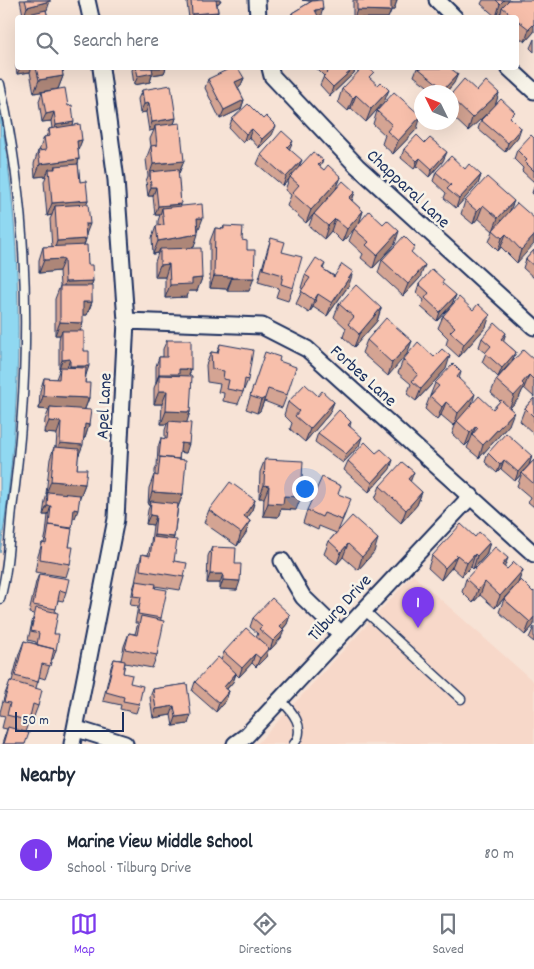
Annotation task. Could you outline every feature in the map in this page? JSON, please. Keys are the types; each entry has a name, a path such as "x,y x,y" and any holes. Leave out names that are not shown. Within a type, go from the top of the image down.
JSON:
{"street":[{"path":"87,0 90,15"},
{"path":"437,0 452,15"},
{"name":"Apel Lane","path":"72,744 77,729 116,519 126,321 116,180 101,70"},
{"name":"Chapparal Lane","path":"270,70 272,76 357,166 534,327"},
{"path":"511,70 534,91"},
{"name":"Forbes Lane","path":"126,321 262,326 307,349 534,554"},
{"name":"Tilburg Drive","path":"235,744 471,496"},
{"path":"282,561 303,597 340,633"},
{"path":"77,729 126,744"}],"lane":[{"path":"0,84 9,124 22,248 24,346 21,441 0,599"},
{"path":"363,608 461,699"},
{"path":"280,698 292,711 300,731 294,744"}],"shaded area":[{"path":"413,575 534,682 534,744 257,744"}],"water":[{"path":"0,110 14,220 18,331 13,443 0,553"}],"building":[{"path":"25,0 50,0 50,1 27,7"},
{"path":"191,0 216,0 218,12 192,14"},
{"path":"322,0 323,9 315,10 318,15 293,15 292,13 312,1"},
{"path":"357,0 391,0 391,11 357,10"},
{"path":"496,0 504,0 500,4"},
{"path":"509,0 534,0 534,24 529,29 519,21 519,15 511,15 502,7"},
{"path":"46,10 47,15 24,15"},
{"path":"36,70 62,70 63,76 39,80"},
{"path":"136,70 152,70 153,73 138,76"},
{"path":"227,70 239,70 244,78 235,82 244,100 224,110 208,79"},
{"path":"330,70 352,70 333,87 323,77"},
{"path":"360,70 371,70 374,72 369,77 378,85 381,82 389,90 371,109 356,95 353,98 342,89"},
{"path":"420,70 453,70 458,74 448,85 439,85"},
{"path":"464,79 477,91 486,81 499,93 472,118 459,106 459,85"},
{"path":"171,85 176,118 152,122 149,103 144,104 142,90"},
{"path":"65,88 68,106 72,105 74,122 56,125 54,112 46,114 42,92"},
{"path":"394,92 414,110 414,124 398,141 387,131 392,125 377,111"},
{"path":"501,99 515,112 510,117 521,128 508,143 481,120"},
{"path":"248,104 263,119 266,116 276,126 262,139 252,129 246,134 232,119"},
{"path":"180,123 184,161 153,164 151,146 157,145 155,126"},
{"path":"80,124 82,140 77,141 79,159 40,164 38,151 46,150 44,137 50,136 49,129"},
{"path":"282,131 293,141 287,147 302,160 286,177 261,155"},
{"path":"417,135 425,143 430,138 447,152 432,169 420,158 417,161 404,149"},
{"path":"531,135 534,138 534,171 517,150"},
{"path":"313,152 323,160 318,165 324,170 328,165 341,177 311,210 292,193 299,185 290,177"},
{"path":"451,156 465,169 469,164 481,175 459,199 447,189 451,185 436,172"},
{"path":"78,164 80,182 86,181 88,200 52,203 49,169 55,169 55,166"},
{"path":"178,169 181,204 158,206 156,187 151,187 150,172"},
{"path":"487,177 514,201 498,218 483,205 477,211 465,201"},
{"path":"343,181 355,192 349,198 363,211 347,229 335,219 328,226 314,214"},
{"path":"517,203 534,218 534,236 521,250 506,234 502,238 493,230"},
{"path":"88,204 90,224 85,224 86,239 57,241 55,206"},
{"path":"202,204 203,218 197,218 198,234 158,241 156,226 164,225 162,208"},
{"path":"369,211 383,224 387,220 399,231 377,255 366,245 369,242 354,229"},
{"path":"224,226 243,227 242,240 247,241 247,250 255,250 254,278 214,276 215,228 224,229"},
{"path":"404,236 415,247 411,252 425,265 408,284 382,260"},
{"path":"271,238 285,242 282,252 302,257 293,288 281,284 283,275 263,269"},
{"path":"87,245 88,265 92,265 93,281 65,282 64,259 44,260 43,247"},
{"path":"201,248 202,278 192,279 192,284 170,285 169,264 160,265 160,249"},
{"path":"534,250 534,266 526,259"},
{"path":"316,258 325,264 322,268 334,277 342,264 353,272 332,303 318,294 314,300 301,291 310,278 305,275"},
{"path":"432,269 444,280 442,283 456,295 440,312 425,298 429,293 419,284"},
{"path":"356,285 381,308 359,334 348,324 354,317 339,304"},
{"path":"60,286 92,286 92,302 83,302 83,323 60,322"},
{"path":"459,297 473,310 478,304 490,315 464,344 450,332 455,327 443,316"},
{"path":"386,318 412,341 392,363 367,340"},
{"path":"495,323 506,333 501,339 516,352 502,368 485,353 491,346 482,338"},
{"path":"62,331 84,331 84,351 89,351 89,366 70,366 70,359 62,360"},
{"path":"167,340 191,340 191,369 179,369 179,374 159,374 159,357 167,357"},
{"path":"418,342 434,357 442,349 450,356 421,389 412,381 418,374 403,360"},
{"path":"220,344 253,350 248,380 245,379 243,392 227,389 229,380 223,379 224,371 212,369 211,352 218,353"},
{"path":"523,350 534,360 534,380 529,375 522,383 524,385 514,396 496,380"},
{"path":"265,352 280,357 279,361 296,367 287,395 268,389 265,398 261,400 250,396"},
{"path":"453,364 461,372 457,377 475,394 458,413 446,402 442,407 430,396 439,386 435,383"},
{"path":"60,367 86,368 85,383 90,383 89,398 43,396 44,378 59,379"},
{"path":"159,375 192,376 190,412 166,411 167,391 159,391"},
{"path":"305,384 318,396 322,391 334,402 310,429 295,416 299,411 288,402"},
{"path":"479,396 493,409 501,400 514,412 483,445 472,435 478,428 476,426 470,433 457,421"},
{"path":"534,398 534,417 525,408"},
{"path":"50,407 91,410 89,425 85,424 83,445 60,443 61,422 49,421"},
{"path":"339,410 351,422 348,425 362,437 346,454 318,433"},
{"path":"169,421 191,423 189,444 181,443 179,459 159,457 161,438 167,439"},
{"path":"506,433 532,456 518,472 504,460 500,465 488,453"},
{"path":"365,442 376,453 381,449 393,460 372,483 348,461"},
{"path":"54,447 79,449 77,469 87,469 85,484 51,481"},
{"path":"160,457 186,460 183,494 152,492 154,475 158,476"},
{"path":"265,459 303,461 301,497 284,496 283,504 268,503 269,486 264,485"},
{"path":"534,460 534,484 522,473"},
{"path":"402,462 414,472 408,479 422,492 406,510 380,486"},
{"path":"322,477 341,486 338,494 351,499 342,520 324,513 322,517 307,510"},
{"path":"230,482 255,500 244,516 250,521 241,533 209,510"},
{"path":"48,492 80,495 78,510 74,509 72,528 49,525 51,506 47,506"},
{"path":"151,501 178,504 174,537 154,535 156,516 150,515"},
{"path":"352,516 378,539 362,557 348,544 341,552 329,541"},
{"path":"461,524 475,537 479,532 490,542 477,556 475,554 467,563 457,555 445,568 432,556"},
{"path":"49,525 72,529 69,547 73,547 70,564 40,559 42,543 46,544"},
{"path":"153,537 177,540 174,561 187,563 184,577 140,570 142,554 150,556"},
{"path":"212,547 236,548 235,564 241,564 240,581 223,580 223,574 210,574"},
{"path":"495,547 508,558 502,565 507,569 514,562 523,570 500,596 485,582 478,590 466,579"},
{"path":"39,574 69,579 66,592 60,590 56,609 33,605"},
{"path":"521,580 534,591 534,617 530,622 504,599"},
{"path":"136,581 156,584 155,588 167,590 161,618 138,614 141,597 133,596"},
{"path":"272,598 290,615 280,626 284,630 273,641 259,629 262,626 253,618"},
{"path":"36,608 58,613 54,634 59,634 56,650 37,645 39,633 31,631"},
{"path":"141,616 164,621 157,655 125,649 129,633 137,635"},
{"path":"246,628 269,648 260,658 255,654 242,668 224,652"},
{"path":"24,641 54,649 50,666 42,664 38,682 15,676"},
{"path":"218,657 236,673 224,687 229,691 219,703 195,682"},
{"path":"114,659 125,661 123,673 132,675 130,683 143,686 139,704 123,701 124,697 106,692"},
{"path":"10,681 42,690 38,706 33,704 29,721 7,715 10,703 4,702"},
{"path":"187,684 191,715 176,717 174,706 156,709 153,689"},
{"path":"8,727 29,733 25,744 3,744"}],"place":[{"name":"Marine View Middle School","path":"418,628"}]}
